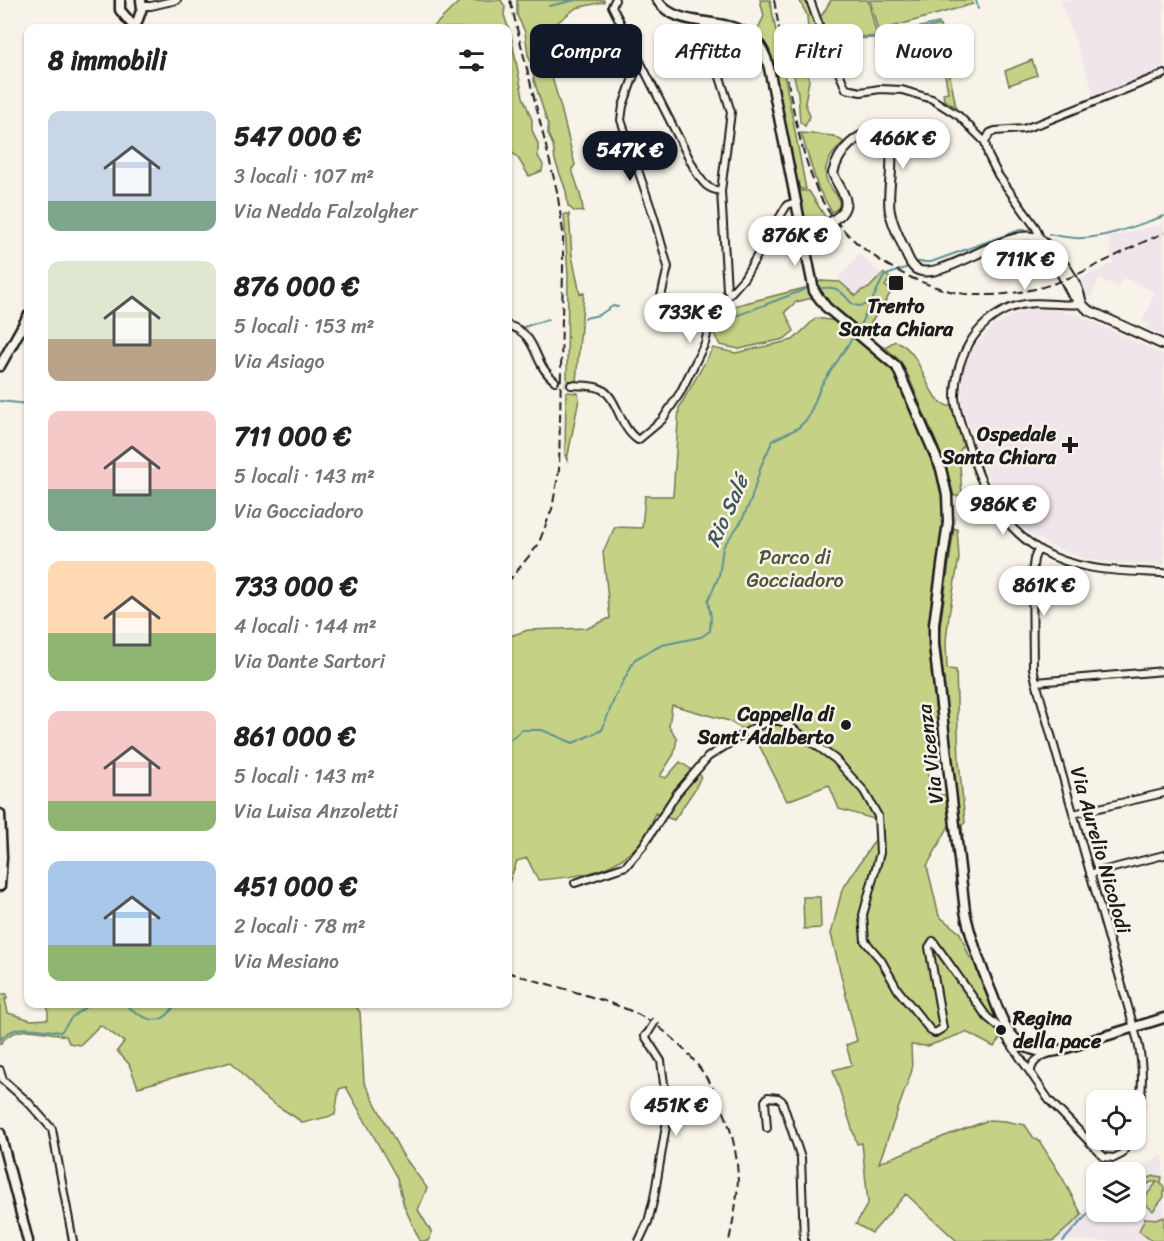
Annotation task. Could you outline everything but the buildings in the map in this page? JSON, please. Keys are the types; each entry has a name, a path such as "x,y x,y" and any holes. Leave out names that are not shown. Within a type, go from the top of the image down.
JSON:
{"main road":[{"path":"120,0 122,13 131,17 141,4"},
{"name":"Via Vicenza","path":"657,0 665,9 677,15 748,34 760,44 765,53 814,291 826,307 897,367 938,461 947,495 948,530 934,624 934,645 968,926 988,984 1007,1028 1032,1061"},
{"path":"0,366 24,323"},
{"path":"0,814 0,886"},
{"path":"1032,1061 1050,1052 1164,1018"},
{"path":"0,1133 28,1241"}],"street":[{"path":"113,0 122,13"},
{"path":"141,4 151,6 177,0"},
{"path":"615,0 612,6 621,24"},
{"path":"810,0 819,25 823,52 837,68 846,89 868,93 880,89 902,90 932,99 960,116 985,142"},
{"path":"705,21 704,26 731,112 721,191 727,290"},
{"path":"642,67 705,187 721,191"},
{"path":"1164,74 1041,123 1023,129 995,131 990,133 985,142 985,148 998,175 1036,228 1040,238 1068,271 1082,304 1096,315 1164,345"},
{"path":"633,78 622,106 621,120 654,217 668,267 657,313"},
{"path":"802,235 821,229 845,209 846,199 833,173 836,162 856,139 876,132 887,137 889,143 890,211 904,249 917,269 936,270 1018,238 1032,236 1040,238"},
{"path":"571,385 598,388 607,393 630,434 638,440 663,420 680,393 705,342 713,308 744,278 777,219 787,205 796,202"},
{"path":"1082,304 1038,302 1007,309 990,320 975,335 965,351 958,371 956,395 973,462 992,502 1013,529 1038,549 1062,561 1091,568 1164,573"},
{"path":"512,327 525,333 533,344 546,374 555,381"},
{"name":"Via Aurelio Nicolodi","path":"1038,549 1032,573 1033,668 1141,1053 1142,1090"},
{"path":"1036,682 1164,671"},
{"path":"575,883 626,866 643,846 677,793 708,757 755,727 776,720 785,723 835,759 864,791 878,816 880,853 863,915 864,930 866,941 881,960 898,990 931,1031 935,1033 943,1028 929,946 932,941 935,942 983,1012 1032,1061 1031,1074 1049,1100 1086,1138"},
{"path":"1073,814 1164,793"},
{"path":"1090,874 1164,855"},
{"path":"639,1241 648,1222 654,1198 668,1114 661,1061 646,1035 656,1020"},
{"path":"0,1070 3,1080 36,1110 52,1130 73,1241"},
{"path":"767,1128 765,1101 768,1097 778,1098 782,1101 801,1158 804,1241"},
{"path":"1098,1150 1109,1159 1118,1157 1124,1150"}],"shaded area":[{"path":"1060,0 1164,0 1164,70 1114,88 1114,91 1096,98"},
{"path":"1164,224 1164,336 1147,329 1149,325 1142,322 1155,292 1122,277 1118,287 1100,279 1089,299 1080,284 1082,282 1080,279 1113,263 1108,237"},
{"path":"859,254 881,274 856,295 838,279"},
{"name":"Ospedale Santa Chiara","path":"1045,308 1078,315 1164,355 1164,565 1110,563 1085,559 1049,545 1029,533 1000,500 982,463 962,405 963,371 968,357 994,325 1022,311"},
{"path":"1163,1155 1164,1241 1053,1241 1086,1210 1086,1222 1146,1222 1146,1163"}],"green space":[{"path":"461,0 501,0 505,7 504,15 507,24 436,24"},
{"path":"517,0 604,0 604,2 576,8 556,24 530,24 530,60 525,32 517,15"},
{"path":"760,0 770,0 775,24 774,73 769,49 762,38 760,24 764,16"},
{"path":"799,0 808,2 815,24 807,24 807,15"},
{"path":"831,0 868,0 875,29 874,38 863,38 863,24 819,24 817,15 822,15"},
{"path":"870,0 972,0 973,4 903,24 876,24"},
{"path":"512,41 523,97 532,120 532,130 538,144 538,156 543,165 542,171 529,176 512,153"},
{"path":"1032,60 1037,75 1009,85 1005,71"},
{"path":"534,78 552,78 575,165 572,169 581,196 583,212 574,211 568,206 566,191 555,160 548,125"},
{"path":"775,78 785,78 806,189 798,189"},
{"path":"794,78 809,78 805,103 810,116 805,126 800,122"},
{"path":"946,78 950,78 956,107 944,100 943,93 948,92"},
{"path":"801,133 834,136 844,142 827,164 827,181 839,203 839,207 832,212 818,188"},
{"path":"800,191 809,191 826,218 816,224 810,224 804,218"},
{"path":"564,214 569,214 572,256 580,294 584,293 576,382 567,382 568,276"},
{"path":"883,273 890,278 885,286 891,290 890,294 865,332 829,303 817,284 820,281 840,282 856,296 862,290 869,288"},
{"path":"809,287 812,298 796,302 785,312 794,331 784,339 739,349 720,345 710,326 718,310"},
{"name":"Parco di Gocciadoro","path":"816,318 836,321 888,363 903,385 939,472 944,495 944,532 931,608 929,645 943,763 927,769 932,795 947,795 951,822 927,866 939,916 960,933 969,956 978,965 1006,1029 994,1047 966,1032 928,1046 911,1045 912,1070 879,1163 989,1120 1025,1125 1033,1137 1040,1142 1082,1215 1053,1241 957,1241 906,1194 872,1233 856,1224 868,1203 862,1143 857,1144 833,1070 852,1065 846,1045 857,1041 831,934 842,890 877,837 874,819 839,809 829,785 787,801 755,737 729,721 672,705 669,726 677,739 674,754 660,776 666,778 680,762 701,776 674,820 655,813 647,833 633,850 609,866 596,871 582,875 538,880 527,858 517,861 512,874 512,635 528,630 588,628 610,618 603,552 615,527 642,528 645,496 673,496 679,408 713,348 736,353 793,340"},
{"path":"895,341 913,355 935,396 942,403 952,407 963,445 957,456 960,465 962,495 954,496 946,466 908,375 900,361 885,347"},
{"path":"566,392 578,393 579,399 567,460 565,455"},
{"path":"954,528 957,529 959,558 946,640 947,669 956,670 959,762 965,823 962,825 963,838 961,838 939,634"},
{"path":"803,897 820,897 821,928 804,929"},
{"path":"0,994 7,994 7,999 5,999 8,1013 31,1020 48,1019 48,1008 357,1008 360,1012 364,1082 402,1154 427,1188 418,1210 432,1233 428,1241 420,1241 404,1206 397,1178 346,1087 339,1089 335,1115 303,1123 263,1096 231,1062 138,1087 129,1064 117,1051 124,1042 100,1025 80,1045 69,1043 66,1036 31,1030 14,1033 0,1044"},
{"path":"1162,1177 1159,1182 1164,1187 1164,1197 1153,1211 1146,1205 1146,1196 1157,1182 1146,1185 1146,1178"},
{"path":"1164,1217 1164,1241 1152,1241 1139,1231 1143,1222 1146,1222 1146,1218"}],"waterway":[{"path":"549,6 576,0"},
{"path":"976,0 978,9"},
{"path":"863,37 876,37 939,23"},
{"name":"Rio Salé","path":"1049,234 1074,238 1092,237 1123,230 1164,216"},
{"name":"Rio Salé","path":"917,262 931,262 1020,230 1031,230"},
{"name":"Rio Salé","path":"858,329 884,276 908,267"},
{"path":"821,288 836,289 853,304 861,306 868,304"},
{"path":"715,324 806,289"},
{"path":"585,318 599,315 613,306 618,307"},
{"path":"524,327 548,319"},
{"name":"Rio Salé","path":"512,738 522,730 542,730 573,743 602,730 615,697 635,659 662,645 701,637 710,631 711,617 708,601 719,576 723,547 741,522 773,440 798,428 808,418 821,386 855,334"},
{"path":"0,401 24,404"},
{"name":"Rio Salé","path":"0,1040 13,1030 20,1029 61,1032 72,1017 84,1008"},
{"name":"Rio Salé","path":"130,1008 144,1017 158,1020 172,1008"},
{"path":"1063,1241 1086,1216"}],"tunnel":[{"path":"555,381 571,385"}],"railway":[{"path":"510,0 557,191 563,232 559,470 552,509 538,545 512,577"},
{"path":"774,0 801,144 817,190 839,225 872,255 891,267 910,277 950,291 982,295 1014,293 1035,289 1067,278 1164,233"},
{"path":"512,973 621,1007 644,1018 666,1032 701,1069 725,1115 733,1139 738,1183 729,1241"}],"place":[{"name":"Trento Santa Chiara","path":"896,283"},
{"name":"Ospedale Santa Chiara","path":"1070,445"},
{"name":"Cappella di Sant'Adalberto","path":"846,725"},
{"name":"Regina della pace","path":"1001,1030"}]}
